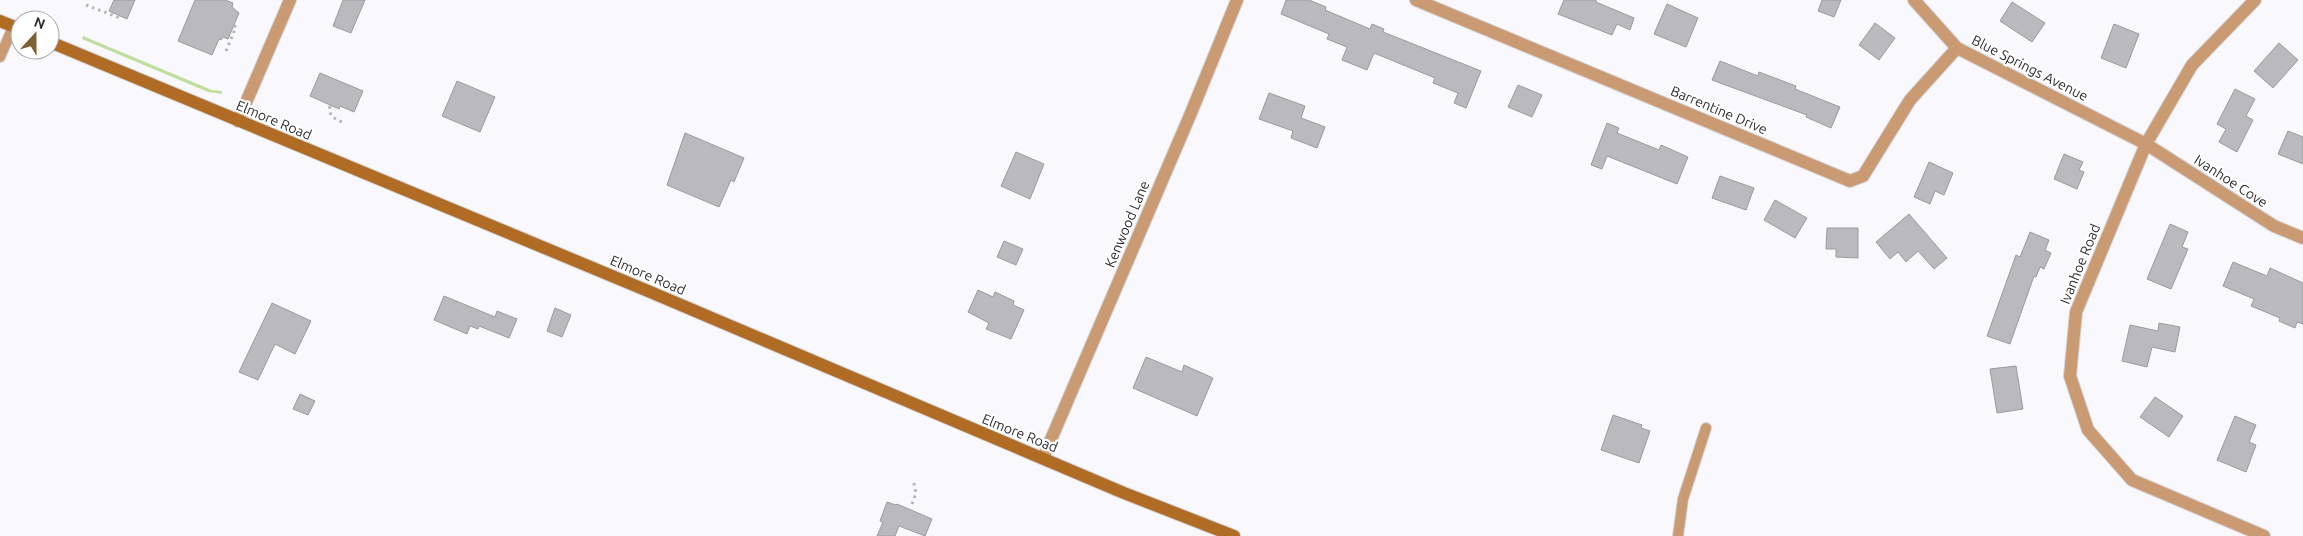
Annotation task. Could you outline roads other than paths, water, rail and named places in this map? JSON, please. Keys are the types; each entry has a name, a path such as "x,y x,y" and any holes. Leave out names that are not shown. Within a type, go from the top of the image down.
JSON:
{"street":[{"path":"238,121 290,0"},
{"name":"Kenwood Lane","path":"1043,458 1191,113 1237,0"},
{"name":"Barrentine Drive","path":"1416,0 1850,181 1863,176 1910,100 1958,48"},
{"name":"Blue Springs Avenue","path":"1914,0 1958,48 2146,144"},
{"name":"Ivanhoe Road","path":"2255,0 2192,66 2146,144 2076,312 2070,376 2088,430 2132,480 2264,536"},
{"name":"Elmore Road","path":"60,46 1043,458 1234,536"},
{"name":"Ivanhoe Cove","path":"2146,144 2274,226 2303,238"}],"lane":[{"path":"0,57 10,40"},
{"path":"1678,536 1683,499 1706,428"}]}
